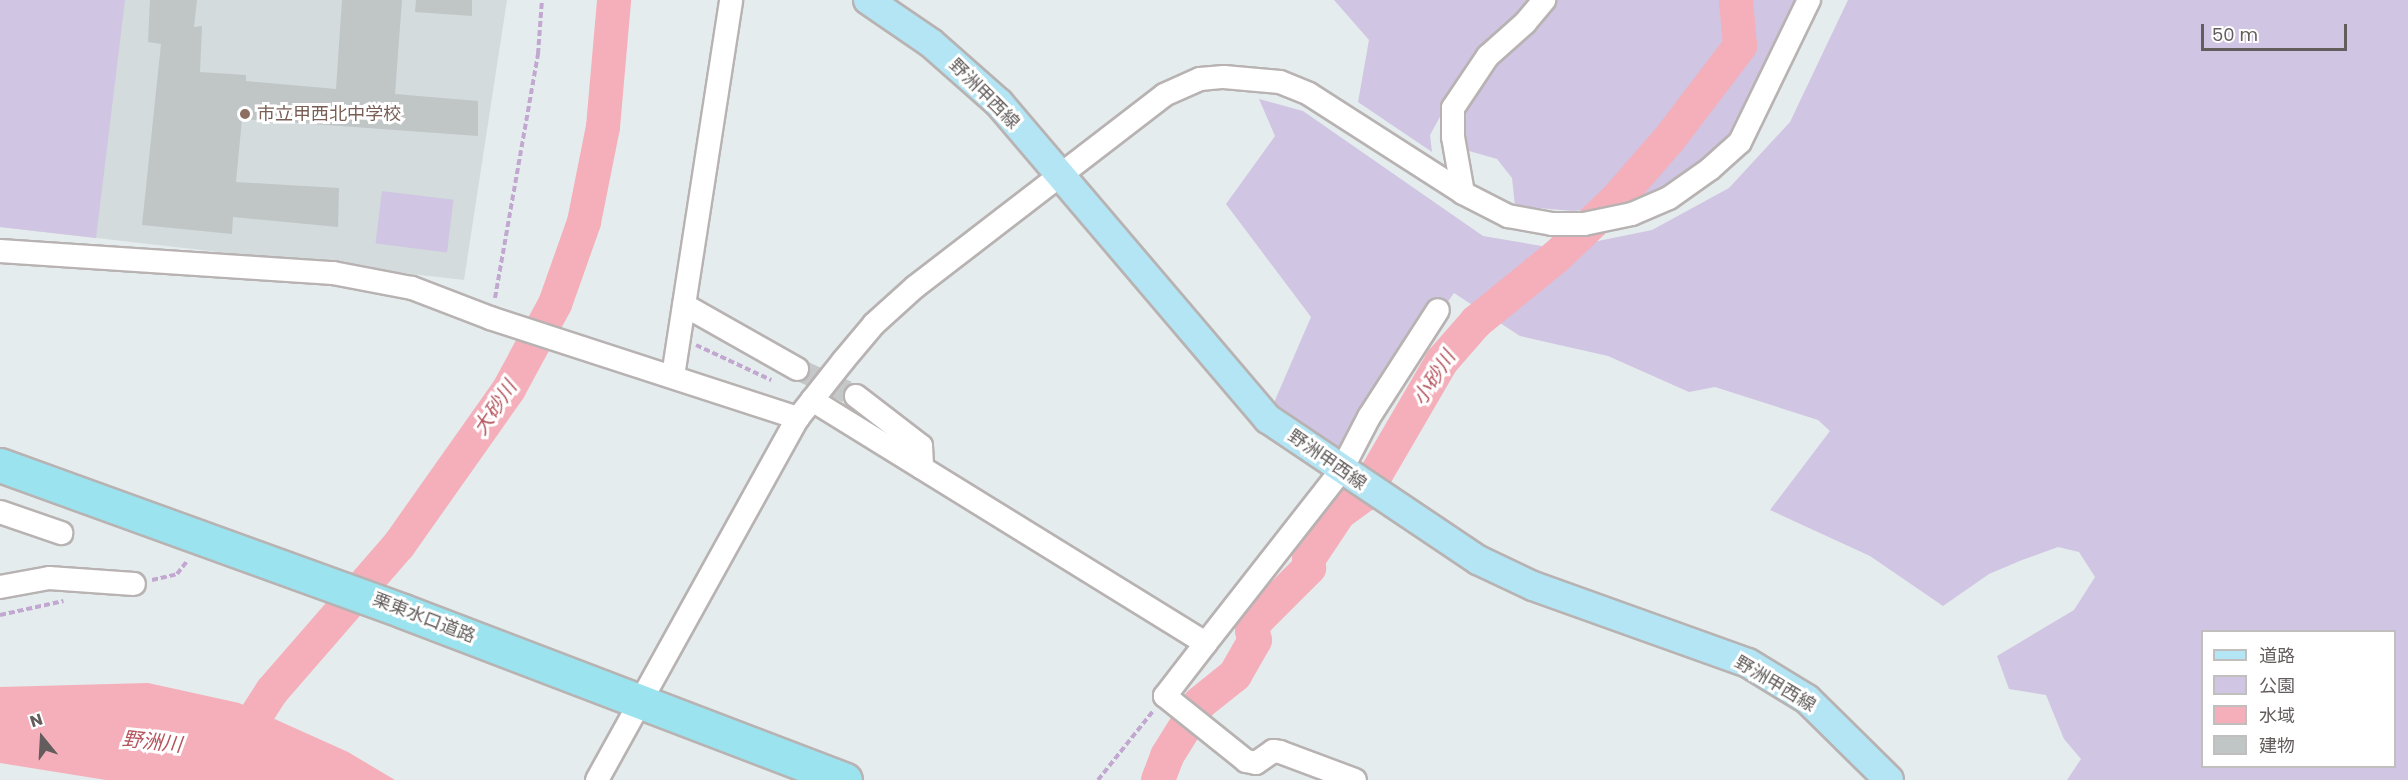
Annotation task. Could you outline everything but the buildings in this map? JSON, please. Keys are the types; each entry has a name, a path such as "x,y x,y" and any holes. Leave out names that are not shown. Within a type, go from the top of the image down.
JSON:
{"highway":[{"name":"栗東水口道路","path":"0,465 403,610 845,780"}],"main road":[{"name":"野洲甲西線","path":"868,0 932,43 999,103 1268,419 1360,484 1478,560 1514,577 1748,663 1807,699 1889,780"}],"street":[{"path":"673,376 731,0"},
{"path":"1463,192 1453,137 1453,108 1488,56 1544,0"},
{"path":"597,780 798,418 874,324 915,287 1164,95 1200,80 1251,76 1281,82 1309,94 1463,192 1508,216 1552,224 1584,224 1632,214 1669,198 1710,169 1740,142 1809,0"},
{"path":"0,251 333,273 412,288 490,318 798,418"},
{"path":"684,304 797,369"},
{"path":"1355,780 1280,752 1251,763 1174,703 1206,643 1360,484 1369,417 1438,310"},
{"path":"856,396 921,446 922,468"},
{"path":"812,400 1206,643"},
{"path":"0,512 62,533"},
{"path":"0,587 49,578 134,584"}],"path":[{"path":"490,318 506,252 538,54 542,0"},
{"path":"679,337 812,400"},
{"path":"1098,780 1174,703"}],"shaded area":[{"name":"市立甲西北中学校","path":"0,0 507,0 464,280 0,227"}],"green space":[{"path":"0,0 125,0 96,238 0,227"},
{"path":"1334,0 1798,0 1750,105 1718,148 1673,185 1624,207 1573,211 1515,206 1512,178 1497,159 1469,151 1460,123 1471,93 1452,95 1430,135 1432,152 1358,102 1369,40"},
{"path":"1848,0 2408,0 2408,780 2067,780 2081,759 2064,739 2046,695 2009,689 1997,656 2074,610 2095,577 2079,552 2058,547 2022,560 1989,574 1943,606 1870,556 1770,510 1830,431 1818,420 1715,387 1689,392 1608,356 1520,336 1454,293 1343,450 1273,405 1311,317 1226,204 1275,136 1259,99 1303,111 1483,236 1559,249 1652,230 1729,188 1790,122"},
{"path":"382,191 453,200 447,252 376,244"}],"water":[{"name":"野洲川","path":"148,683 239,703 348,752 395,780 106,780 0,763 0,687"}],"waterway":[{"name":"大砂川","path":"234,750 272,691 399,545 509,389 555,304 584,222 603,127 614,0"},
{"name":"小砂川","path":"1158,780 1167,756 1200,703 1235,675 1255,640 1252,631 1257,620 1309,568 1309,558 1339,513 1364,495 1442,361 1476,322 1556,257 1617,199 1670,138 1740,46 1736,0"}],"tunnel":[{"path":"797,369 856,396"}],"place":[{"name":"市立甲西北中学校","path":"245,114"}]}
